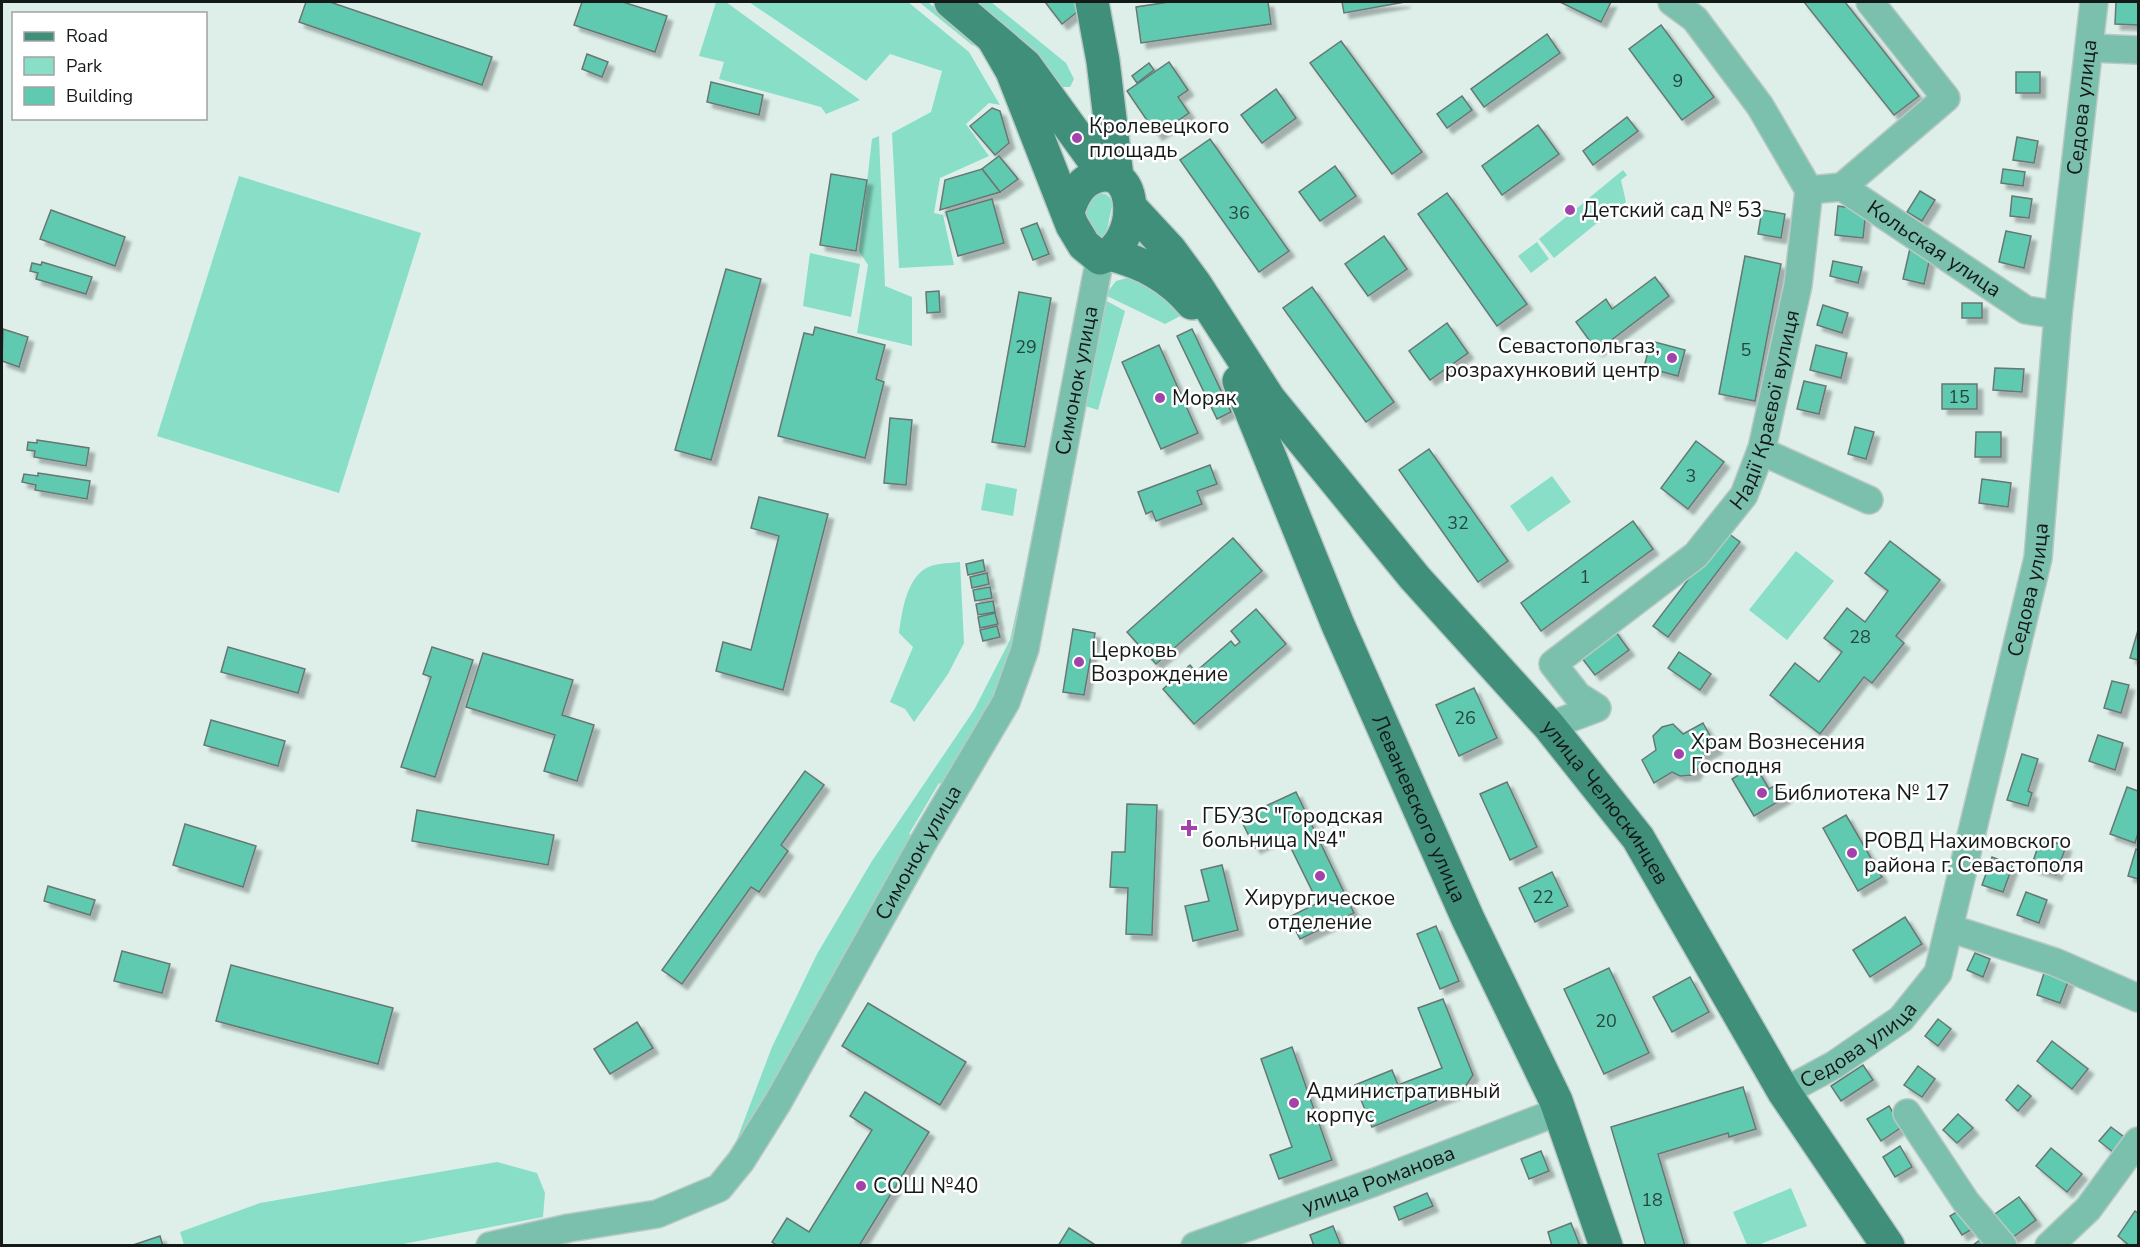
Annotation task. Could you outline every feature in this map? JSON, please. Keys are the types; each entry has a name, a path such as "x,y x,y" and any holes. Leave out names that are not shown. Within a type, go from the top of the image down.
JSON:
{"main road":[{"path":"951,2 1025,65 1111,176 1126,190 1131,208 1127,229 1121,243 1105,256 1092,253 1077,236 1011,71 993,38"},
{"path":"1092,2 1103,61 1111,176"},
{"path":"1068,212 1072,198 1089,179 1111,176"},
{"path":"1131,208 1158,236 1195,284 1260,404"},
{"name":"Леваневского улица","path":"1105,256 1148,268 1180,289 1198,309 1234,369 1260,404 1338,625 1468,919 1560,1111 1606,1245"},
{"name":"улица Челюскинцев","path":"1260,404 1549,726 1638,838 1784,1092 1888,1245"}],"street":[{"path":"1672,2 1695,19 1760,106 1809,190 1842,187 1946,98 1869,2"},
{"name":"Седова улица","path":"1784,1092 1834,1065 1901,1019 1938,973 2038,558 2058,315 2091,48 2094,2"},
{"path":"2091,48 2139,50"},
{"name":"Кольская улица","path":"1842,187 2026,310 2058,315"},
{"name":"Надії Краєвої вулиця","path":"1549,726 1597,708 1578,696 1553,663 1696,555 1744,495 1761,451 1798,285 1809,190"},
{"name":"Симонок улица","path":"490,1245 570,1228 657,1214 719,1188 741,1161 778,1102 921,846 1006,702 1026,649 1105,256"},
{"path":"1761,451 1869,500"},
{"path":"1949,928 2055,962 2139,998"},
{"name":"улица Романова","path":"1189,1240 1375,1182 1560,1111"},
{"path":"1907,1113 1966,1202 2003,1245"},
{"path":"2049,1245 2088,1209 2139,1141"}],"green space":[{"path":"716,2 726,2 860,100 826,114 821,107 719,79 724,62 699,56"},
{"path":"749,2 908,2 969,52 1000,105 989,103 966,124 989,156 940,178 934,213 943,215 954,265 899,268 892,133 931,112 942,71 890,54 866,81"},
{"path":"919,2 928,2 980,47 972,45"},
{"path":"962,2 991,2 1066,63 1074,79 1070,87 1060,87"},
{"path":"879,136 885,286 912,297 912,346 857,333 868,265 859,251 872,139"},
{"path":"1623,170 1627,175 1621,180 1626,202 1606,219 1589,198"},
{"path":"239,176 421,233 339,493 157,436"},
{"path":"1096,194 1106,194 1113,201 1106,235 1099,240 1084,230 1088,201"},
{"path":"1587,200 1602,219 1554,258 1539,239"},
{"path":"1537,242 1549,259 1531,273 1518,256"},
{"path":"810,253 860,264 851,317 803,306"},
{"path":"1127,278 1146,279 1186,313 1165,324 1105,295 1116,281"},
{"path":"1105,300 1125,311 1098,410 1079,404"},
{"path":"1552,476 1571,502 1528,532 1510,506"},
{"path":"986,483 1017,489 1013,516 981,510"},
{"path":"1031,545 1041,545 1022,648 951,790 939,783 909,834 920,839 731,1155 772,1047 817,954 872,861 974,710 1010,640"},
{"path":"1796,551 1834,581 1787,640 1749,610"},
{"path":"960,562 964,643 948,674 914,722 905,709 890,702 913,647 899,633 904,604 911,585 923,570 934,565"},
{"path":"497,1162 537,1173 545,1193 543,1217 398,1245 184,1245 180,1232 260,1203"},
{"path":"1791,1188 1807,1226 1758,1245 1747,1245 1733,1212"}],"building":[{"path":"306,2 330,2 492,57 482,85 299,22"},
{"path":"582,2 623,2 667,16 655,52 574,25"},
{"path":"1045,2 1075,2 1081,9 1062,24"},
{"path":"1169,2 1268,2 1271,24 1141,43 1136,7"},
{"path":"1342,2 1405,2 1344,13"},
{"path":"1560,2 1611,2 1601,22"},
{"path":"1804,2 1845,2 1919,96 1894,115"},
{"path":"2116,2 2138,2 2138,25 2115,24"},
{"path":"1661,25 1714,97 1682,120 1629,49"},
{"path":"1547,34 1560,53 1484,107 1471,89"},
{"path":"1341,41 1422,152 1392,174 1310,63"},
{"path":"587,54 608,62 602,77 582,69"},
{"path":"1169,62 1188,90 1178,97 1189,113 1157,135 1127,91"},
{"path":"1149,63 1154,70 1137,83 1132,76"},
{"path":"2016,72 2040,72 2040,93 2016,93"},
{"path":"711,82 763,95 759,115 707,102"},
{"path":"1276,89 1296,118 1262,143 1241,115"},
{"path":"1462,96 1472,110 1447,128 1437,114"},
{"path":"992,108 1000,111 1009,143 995,155 970,126"},
{"path":"1627,117 1638,131 1593,165 1583,151"},
{"path":"1538,125 1559,154 1502,195 1482,166"},
{"path":"2017,137 2038,141 2034,163 2013,160"},
{"path":"1210,139 1289,251 1259,272 1180,160"},
{"path":"999,156 1018,179 1000,192 982,169"},
{"path":"1335,166 1356,196 1320,221 1299,192"},
{"path":"982,169 1000,192 940,210 945,180"},
{"path":"2003,169 2025,172 2023,186 2001,183"},
{"path":"831,174 867,180 856,251 820,245"},
{"path":"1920,191 1935,200 1922,221 1907,212"},
{"path":"1447,193 1527,304 1497,326 1418,214"},
{"path":"2012,196 2032,199 2029,218 2010,216"},
{"path":"992,199 1004,243 958,256 946,212"},
{"path":"1838,206 1866,210 1863,238 1835,235"},
{"path":"51,210 125,237 115,266 40,239"},
{"path":"1762,210 1785,214 1781,238 1758,234"},
{"path":"1037,223 1049,254 1033,260 1021,229"},
{"path":"2006,231 2031,236 2024,268 1999,262"},
{"path":"1384,236 1407,269 1368,296 1345,264"},
{"path":"1911,244 1932,249 1924,284 1903,279"},
{"path":"1745,256 1781,264 1755,401 1719,394"},
{"path":"1833,261 1862,267 1858,283 1830,276"},
{"path":"42,262 92,277 86,294 36,279 38,273 30,271 32,263 41,265"},
{"path":"726,269 761,279 711,460 675,450"},
{"path":"1655,277 1669,296 1597,351 1576,322 1606,299 1612,309"},
{"path":"1312,287 1394,402 1366,422 1283,308"},
{"path":"939,291 940,312 927,313 926,292"},
{"path":"1019,292 1051,298 1025,447 992,442"},
{"path":"1962,303 1982,303 1982,318 1962,318"},
{"path":"1823,305 1848,313 1842,333 1817,325"},
{"path":"1447,323 1468,353 1430,380 1409,351"},
{"path":"815,327 885,345 876,379 884,382 865,458 778,436 804,333 813,335"},
{"path":"3,329 28,337 19,367 2,361"},
{"path":"1192,329 1231,412 1217,419 1177,336"},
{"path":"1651,341 1685,350 1678,376 1644,367"},
{"name":"Моряк","path":"1159,345 1198,433 1161,449 1122,362"},
{"path":"1816,345 1847,353 1841,378 1810,370"},
{"path":"1995,368 2024,369 2022,392 1993,390"},
{"path":"1804,381 1826,386 1819,414 1797,409"},
{"path":"1942,384 1977,384 1977,409 1942,409"},
{"path":"890,418 912,420 906,485 884,483"},
{"path":"1855,427 1874,432 1866,459 1848,454"},
{"path":"1976,432 2001,432 2001,457 1975,457"},
{"path":"37,440 89,448 86,466 34,457 35,451 27,450 28,442 37,443"},
{"path":"1696,441 1724,462 1688,509 1661,488"},
{"path":"1429,449 1508,561 1478,582 1399,470"},
{"path":"1210,465 1217,484 1197,491 1202,504 1156,521 1152,511 1146,514 1138,492"},
{"path":"38,473 90,481 87,499 35,490 36,485 22,482 24,474 38,476"},
{"path":"1982,479 2011,483 2008,507 1979,503"},
{"path":"759,497 828,514 783,690 716,671 723,642 751,650 779,536 751,528"},
{"path":"1633,521 1653,549 1541,631 1521,603"},
{"path":"1725,531 1740,542 1668,637 1653,626"},
{"path":"1233,538 1262,571 1156,664 1127,632"},
{"path":"1890,541 1940,580 1896,636 1904,643 1872,683 1864,677 1820,734 1770,695 1795,663 1819,682 1842,652 1824,638 1847,608 1865,622 1888,591 1865,573"},
{"path":"983,560 985,571 968,575 966,564"},
{"path":"987,573 989,584 972,588 970,577"},
{"path":"990,587 992,598 975,601 973,590"},
{"path":"993,601 995,612 978,615 976,604"},
{"path":"1256,609 1286,644 1194,724 1163,689 1190,665 1200,676 1204,672 1200,668 1231,641 1235,646 1240,642 1231,631"},
{"path":"995,613 998,624 980,628 978,617"},
{"path":"997,626 1000,637 983,641 980,630"},
{"path":"1613,628 1629,650 1595,675 1578,653"},
{"name":"Церковь Возрождение","path":"1073,629 1095,633 1084,695 1063,692"},
{"path":"2138,630 2138,660 2130,658"},
{"path":"228,647 305,669 298,693 221,672"},
{"path":"432,647 473,660 435,777 401,767 431,677 423,674"},
{"path":"1679,652 1711,674 1700,690 1668,668"},
{"path":"483,653 573,680 562,715 594,725 577,781 544,771 555,735 466,707"},
{"path":"2112,681 2129,685 2121,713 2104,708"},
{"path":"1474,688 1497,738 1459,756 1436,705"},
{"path":"211,720 285,741 278,766 204,745"},
{"name":"Храм Вознесения Господня","path":"1703,723 1717,748 1701,757 1700,766 1694,775 1680,776 1672,772 1654,783 1642,760 1656,750 1653,736 1662,727 1673,724 1683,734"},
{"path":"2098,735 2123,743 2115,770 2089,761"},
{"path":"2022,754 2038,759 2028,791 2032,793 2028,806 2007,800"},
{"name":"Библиотека № 17","path":"1755,765 1769,789 1778,784 1786,797 1754,816 1732,779"},
{"path":"805,771 824,785 781,845 788,851 759,892 751,887 682,984 662,970"},
{"path":"1507,782 1537,847 1510,860 1480,794"},
{"path":"2127,787 2138,791 2138,833 2135,843 2110,834"},
{"name":"Хирургическое отделение","path":"1296,792 1354,913 1300,939 1289,917 1318,903 1284,834 1255,848 1240,818"},
{"path":"1127,804 1157,805 1152,935 1126,934 1128,888 1110,887 1112,852 1125,852"},
{"path":"417,810 554,835 548,865 412,841"},
{"name":"РОВД Нахимовского района г. Севастополя","path":"1846,815 1882,877 1858,891 1823,828"},
{"path":"185,824 256,846 243,887 173,865"},
{"path":"2041,838 2066,846 2056,875 2031,867"},
{"path":"2136,849 2138,850 2138,879 2128,876"},
{"path":"1992,857 2013,865 2003,892 1982,885"},
{"path":"1222,865 1238,930 1193,941 1185,906 1209,901 1201,870"},
{"path":"1552,872 1568,906 1535,922 1519,888"},
{"path":"48,886 95,900 90,915 44,901"},
{"path":"2026,892 2047,900 2039,923 2017,915"},
{"path":"1905,917 1922,944 1870,977 1853,950"},
{"path":"1436,926 1459,981 1440,989 1417,934"},
{"path":"122,951 170,964 162,993 114,981"},
{"path":"1975,953 1990,959 1983,977 1967,970"},
{"path":"231,965 393,1008 378,1064 216,1021"},
{"path":"1609,968 1649,1053 1604,1074 1564,989"},
{"path":"2045,970 2069,979 2060,1003 2037,995"},
{"path":"1690,977 1709,1012 1672,1032 1653,997"},
{"path":"1443,999 1473,1075 1463,1090 1372,1127 1355,1085 1392,1070 1398,1085 1442,1068 1418,1008"},
{"path":"868,1003 966,1062 940,1105 842,1046"},
{"path":"1938,1019 1951,1029 1938,1046 1925,1036"},
{"path":"637,1022 653,1048 610,1074 594,1049"},
{"path":"2052,1041 2088,1069 2072,1089 2037,1061"},
{"name":"Административный корпус","path":"1292,1047 1332,1160 1279,1179 1270,1155 1292,1147 1261,1059"},
{"path":"1863,1065 1873,1080 1841,1101 1831,1086"},
{"path":"1918,1066 1935,1079 1922,1097 1904,1085"},
{"path":"2018,1085 2031,1096 2018,1111 2006,1100"},
{"path":"1743,1087 1756,1129 1729,1137 1728,1133 1658,1154 1685,1246 1646,1246 1611,1127"},
{"name":"СОШ №40","path":"865,1092 929,1132 859,1246 778,1246 772,1242 787,1218 809,1232 872,1130 850,1116"},
{"path":"1889,1106 1902,1127 1881,1141 1867,1119"},
{"path":"1958,1114 1973,1128 1957,1143 1943,1130"},
{"path":"2111,1127 2124,1137 2113,1152 2099,1141"},
{"path":"1900,1146 1912,1167 1895,1177 1883,1157"},
{"path":"2051,1148 2082,1174 2067,1192 2036,1166"},
{"path":"1541,1151 1549,1171 1529,1179 1521,1159"},
{"path":"1427,1193 1433,1206 1399,1220 1394,1207"},
{"path":"2019,1197 2036,1220 2012,1238 1995,1214"},
{"path":"1960,1210 1972,1229 1962,1235 1950,1216"},
{"path":"2135,1211 2138,1213 2138,1246 2130,1246 2118,1236"},
{"path":"1571,1223 1580,1246 1552,1246 1548,1232"},
{"path":"1333,1226 1341,1246 1314,1246 1310,1235"},
{"path":"1069,1228 1097,1246 1058,1246"},
{"path":"160,1236 163,1246 130,1246"},
{"path":"1981,1239 1986,1246 1972,1246"}],"place":[{"name":"Кролевецкого площадь","path":"1077,138"},
{"name":"Детский сад № 53","path":"1570,210"},
{"name":"Севастопольгаз, розрахунковий центр","path":"1672,358"},
{"name":"Моряк","path":"1160,398"},
{"name":"Церковь Возрождение","path":"1079,662"},
{"name":"Храм Вознесения Господня","path":"1679,754"},
{"name":"Библиотека № 17","path":"1762,793"},
{"name":"ГБУЗС \"Городская больница №4\"","path":"1189,828"},
{"name":"РОВД Нахимовского района г. Севастополя","path":"1852,853"},
{"name":"Хирургическое отделение","path":"1320,876"},
{"name":"Административный корпус","path":"1294,1103"},
{"name":"СОШ №40","path":"861,1186"}]}
